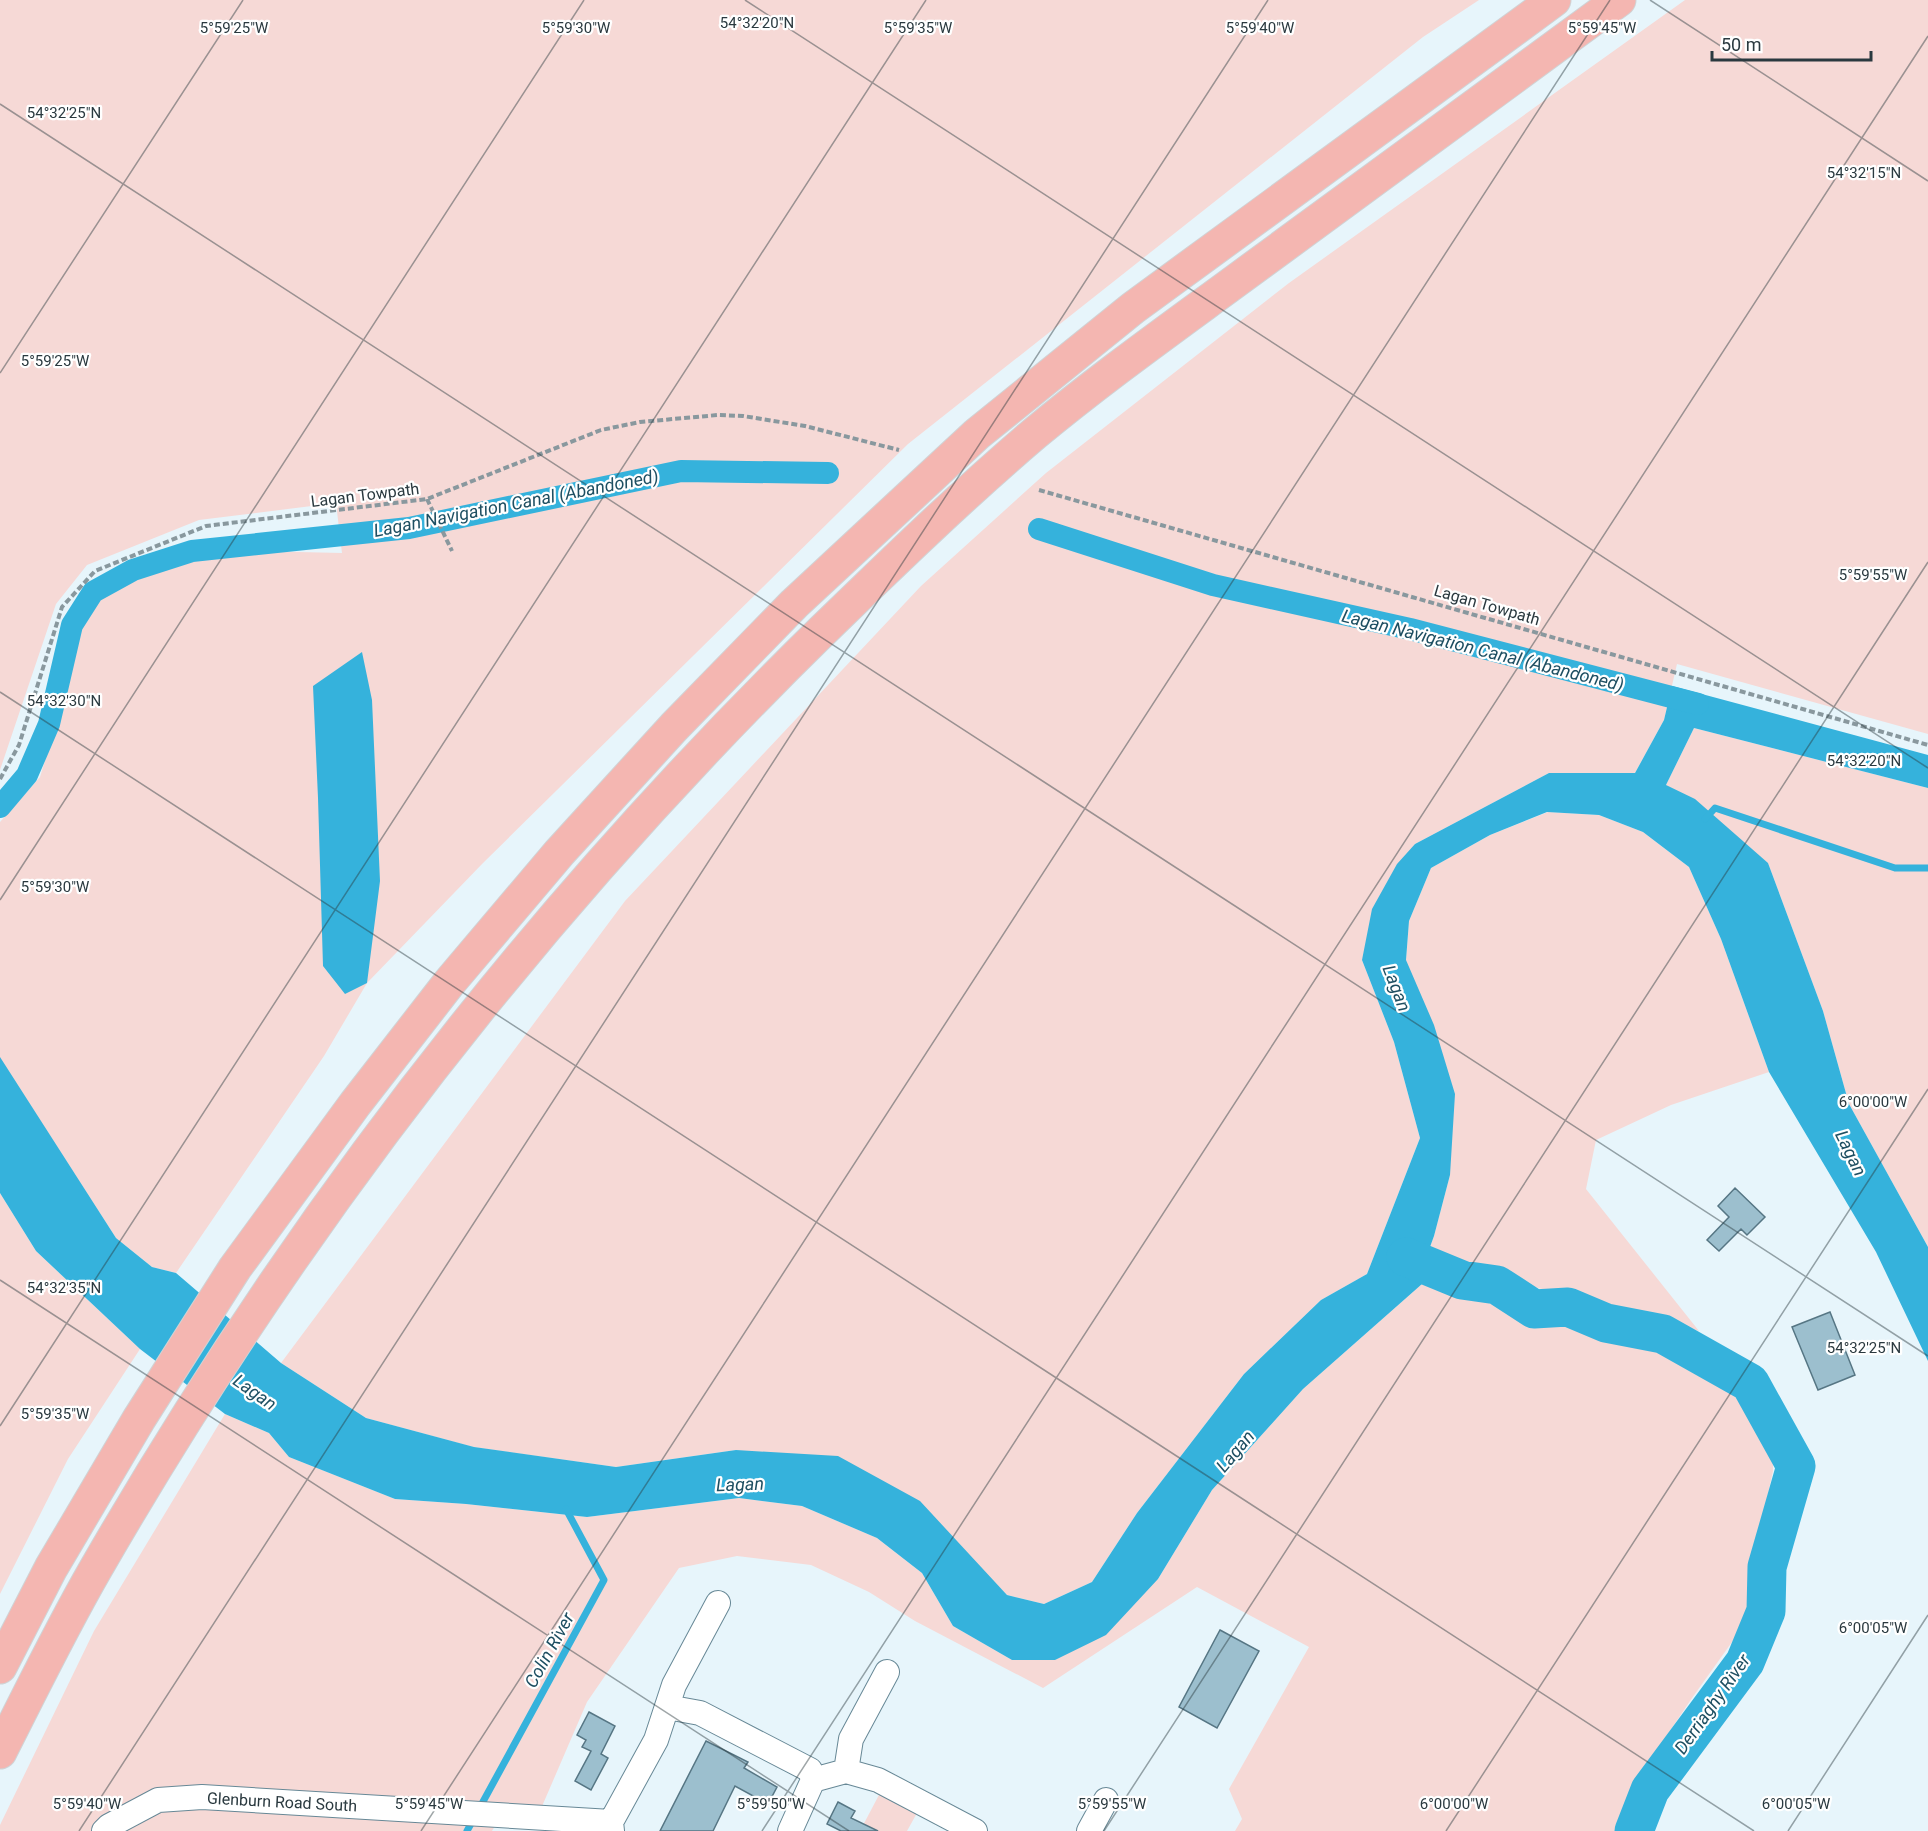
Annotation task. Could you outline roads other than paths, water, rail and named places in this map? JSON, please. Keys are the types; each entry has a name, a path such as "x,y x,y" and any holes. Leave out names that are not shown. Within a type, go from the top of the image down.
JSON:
{"highway":[{"path":"0,1667 51,1568 139,1419 235,1268 355,1104 449,983 530,887 674,727 794,604 977,434 1134,308 1554,0"},
{"path":"0,1752 94,1572 172,1442 269,1291 404,1103 481,1003 560,909 675,781 757,695 855,599 949,510 1053,419 1154,341 1618,0"}],"lane":[{"path":"612,1826 656,1740 674,1685 717,1603"},
{"path":"846,1771 851,1738 887,1672"},
{"path":"667,1707 700,1713 810,1770 813,1780 790,1831"},
{"path":"813,1780 846,1771 878,1780 975,1831"},
{"name":"Glenburn Road South","path":"104,1831 109,1826 158,1800 202,1797 541,1817 612,1826"},
{"path":"1089,1831 1106,1800"}],"water":[{"path":"362,652 372,700 380,881 367,983 345,994 323,966 313,686"},
{"name":"Lagan","path":"1672,686 1928,755 1928,788 1694,728 1666,785 1695,799 1768,863 1823,1011 1849,1104 1928,1247 1928,1361 1876,1252 1769,1072 1721,939 1689,867 1643,832 1599,815 1547,812 1490,835 1431,868 1409,921 1406,960 1434,1025 1455,1094 1450,1175 1426,1258 1422,1284 1303,1389 1212,1490 1158,1579 1106,1635 1055,1660 1012,1660 953,1626 922,1573 877,1538 802,1506 739,1498 587,1517 395,1499 289,1457 269,1433 225,1414 140,1349 36,1251 0,1193 0,1057 116,1238 152,1267 176,1273 281,1363 366,1418 474,1447 616,1467 736,1450 838,1456 920,1501 1007,1595 1044,1604 1092,1582 1137,1513 1244,1374 1321,1300 1367,1274 1420,1138 1394,1042 1362,960 1372,909 1397,864 1415,844 1549,773 1635,773 1664,720"}],"waterway":[{"name":"Lagan Navigation Canal (Abandoned)","path":"0,807 27,775 49,724 72,625 93,592 133,570 192,551 409,528 681,471 828,473"},
{"name":"Lagan Navigation Canal (Abandoned)","path":"1039,529 1213,585 1410,629 1698,704"},
{"path":"1705,819 1715,808 1895,868 1928,868"},
{"name":"Derriaghy River","path":"1406,1257 1462,1280 1497,1285 1534,1309 1568,1307 1606,1323 1663,1334 1750,1383 1796,1466 1767,1567 1766,1611 1745,1662 1650,1790 1634,1831"},
{"name":"Colin River","path":"467,1831 604,1580 566,1509"}]}
